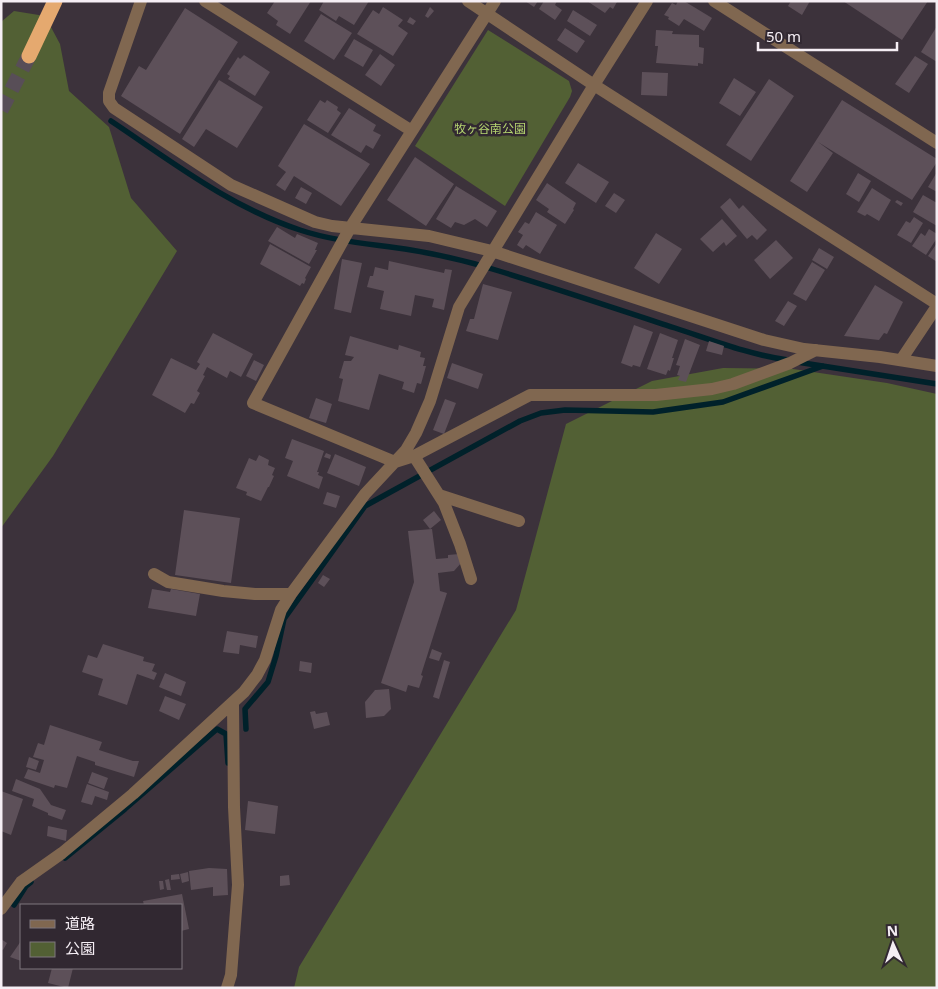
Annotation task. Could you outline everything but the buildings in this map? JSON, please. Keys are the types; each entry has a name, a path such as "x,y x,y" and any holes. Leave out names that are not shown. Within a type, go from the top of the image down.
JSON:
{"highway":[{"path":"29,56 56,1"}],"street":[{"path":"141,1 109,94 109,101 114,108 231,185 315,222 332,226 429,236 492,251 764,340 816,350 937,366"},
{"path":"205,1 412,131"},
{"path":"468,1 594,85 937,305 901,360"},
{"path":"495,1 350,228 253,403 395,462 414,456 530,395 656,395 712,389 734,384 790,363 816,350"},
{"path":"1,909 21,882 62,853 133,794 233,704 257,675 265,660 281,610 291,594 365,494 409,444 430,401 447,351 459,307 647,1"},
{"path":"714,1 937,143"},
{"path":"414,456 439,495 472,578"},
{"path":"439,495 519,521"},
{"path":"154,574 168,582 223,591 255,594 291,594"},
{"path":"227,988 231,975 238,885 234,807 233,704"}],"green space":[{"path":"14,11 45,16 60,44 69,91 109,127 131,198 177,251 53,456 1,528 1,22"},
{"name":"牧ヶ谷南公園","path":"488,30 569,81 572,91 505,206 415,146"},
{"path":"723,368 793,369 887,383 937,394 937,988 294,988 299,967 516,610 566,424 652,381"}],"waterway":[{"path":"111,121 225,196 249,209 300,230 341,240 445,256 543,285 731,347 788,360"},
{"path":"797,362 937,384"},
{"path":"246,729 245,709 268,682 284,619 365,506 520,421 541,413 565,410 653,412 723,402 823,366"},
{"path":"65,858 217,729 226,734 228,763"},
{"path":"14,905 26,886 31,882"}],"tunnel":[{"path":"1,110 29,56"}]}
